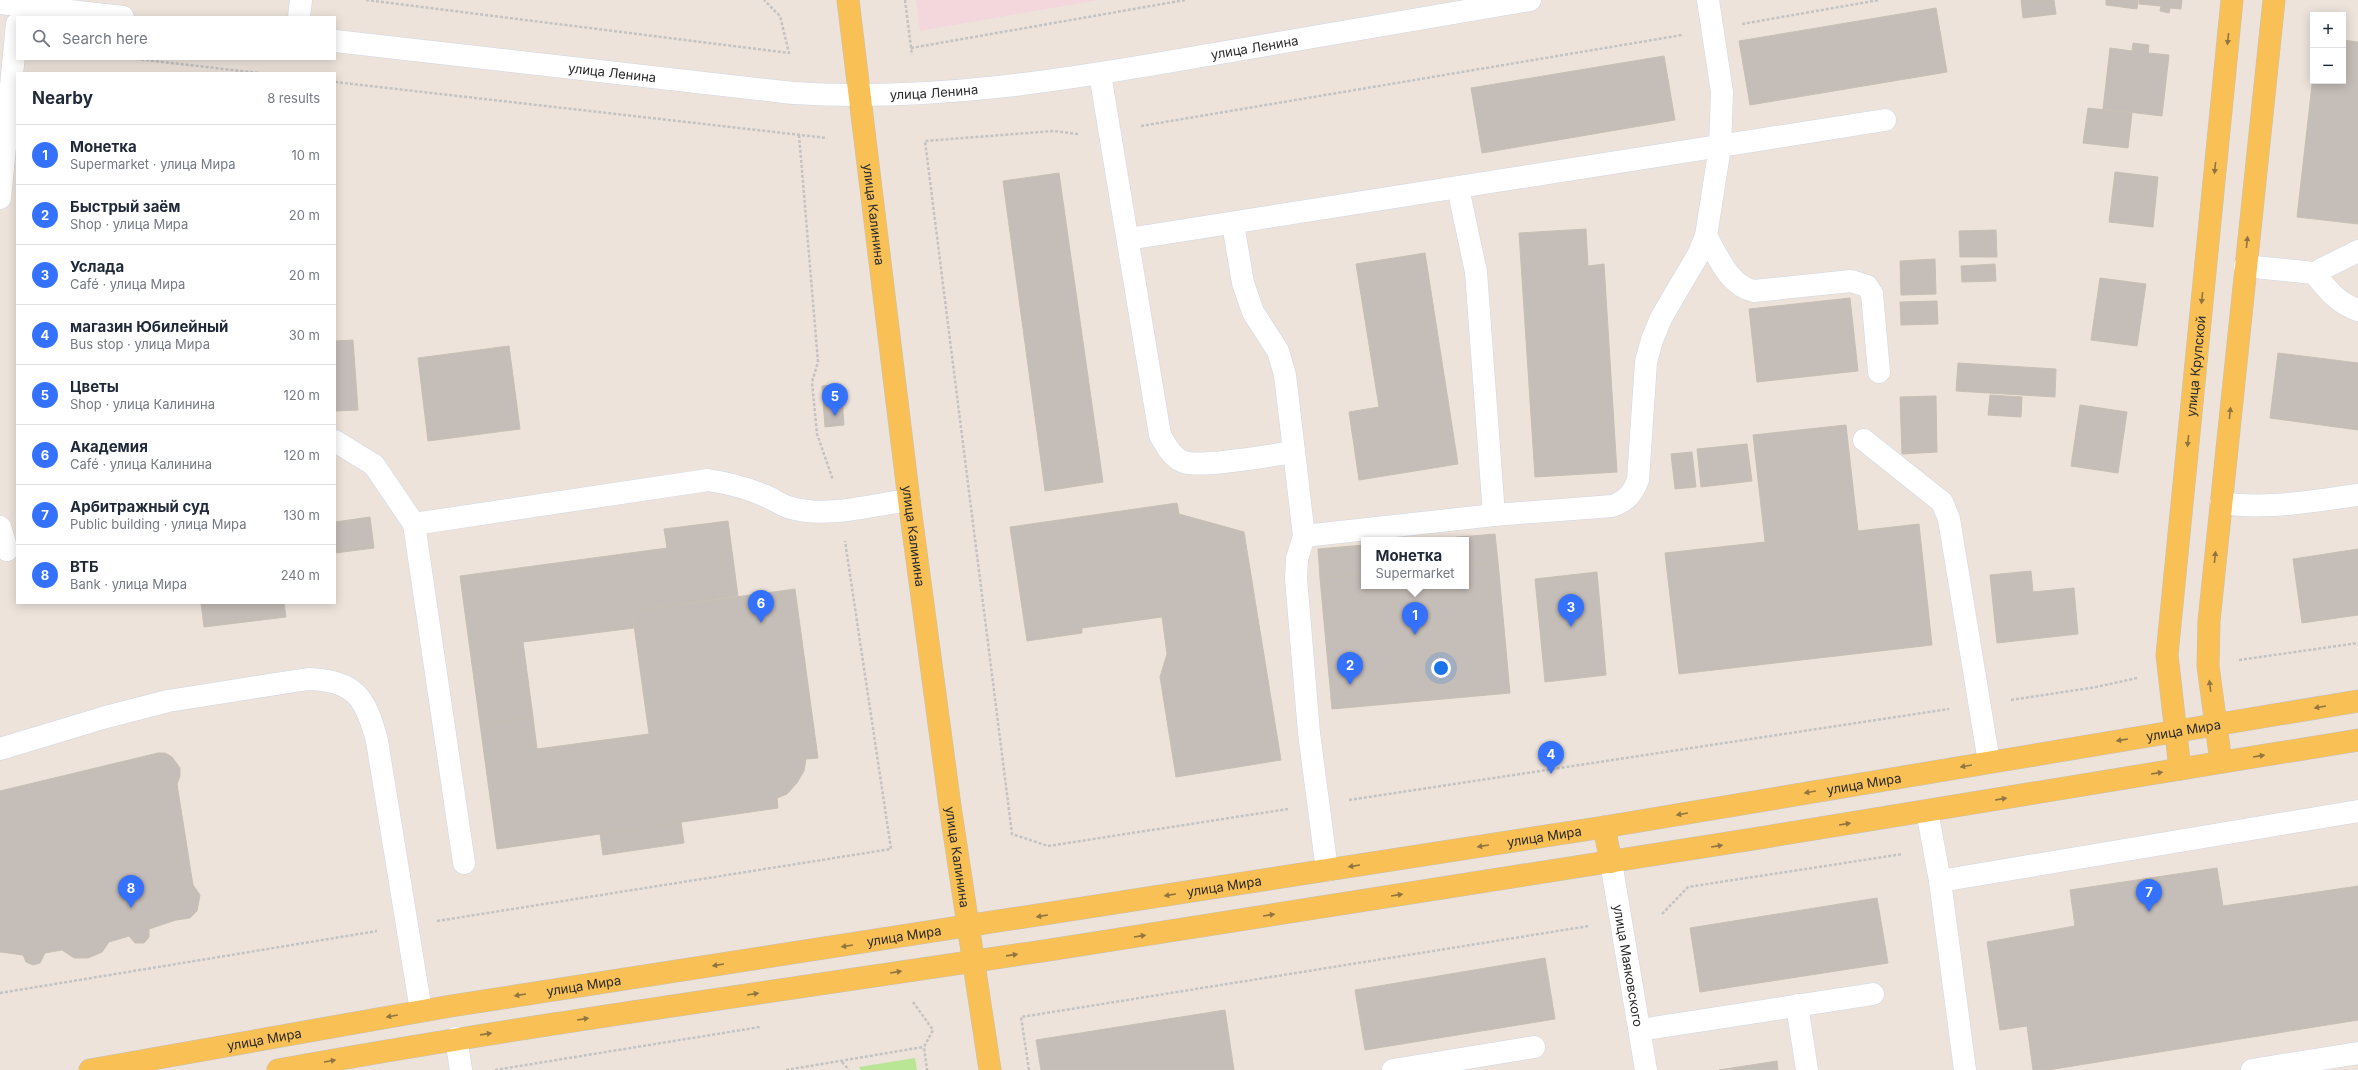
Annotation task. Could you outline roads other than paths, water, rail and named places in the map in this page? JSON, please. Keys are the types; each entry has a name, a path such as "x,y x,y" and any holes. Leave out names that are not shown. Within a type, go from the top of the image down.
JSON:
{"main road":[{"name":"улица Калинина","path":"848,0 909,500 968,927 990,1070"},
{"name":"улица Крупской","path":"2180,769 2174,732 2168,673 2169,625 2232,0"},
{"path":"2221,762 2215,725 2207,648 2244,266 2274,0"},
{"name":"улица Мира","path":"90,1070 451,1006 968,927 1604,827 2358,701"},
{"path":"278,1070 456,1038 973,961 1611,862 2358,740"},
{"path":"1604,827 1611,862"},
{"path":"451,1006 456,1038"}],"street":[{"path":"299,16 301,0"},
{"name":"улица Ленина","path":"336,41 793,93 860,96 961,92 1100,74 1530,0"},
{"path":"1304,536 1494,515 1612,506 1624,501 1633,492 1638,480 1646,362 1652,340 1661,318 1698,255 1706,236 1720,147 1722,92 1708,0"},
{"path":"0,198 13,12 101,16"},
{"path":"1100,74 1160,435 1170,452 1184,462 1200,464 1294,452"},
{"path":"1128,239 1233,224 1885,120"},
{"path":"1458,188 1476,272 1494,515"},
{"path":"1233,224 1243,283 1254,312 1278,352 1284,375 1304,536 1297,559 1296,578 1309,733 1327,870"},
{"path":"1706,236 1734,281 1743,289 1754,291 1851,281 1868,286 1872,294 1879,372"},
{"path":"2244,266 2314,272 2358,251"},
{"path":"2314,272 2334,298 2347,306 2358,310"},
{"path":"1864,440 1942,502 1949,519 1989,762"},
{"path":"336,442 374,465 414,524 464,863"},
{"path":"414,524 708,480 732,484 762,494 788,507 815,511 841,510 909,500"},
{"path":"2220,503 2246,507 2275,506 2358,495"},
{"path":"0,527 7,550"},
{"path":"0,749 106,717 168,701 308,679 330,680 348,686 360,698 371,718 377,741 421,1011"},
{"path":"1927,811 1940,881 1966,1070"},
{"path":"1940,881 2358,811"},
{"name":"улица Маяковского","path":"1611,862 1646,1070"},
{"path":"1640,1030 1873,994"},
{"path":"1797,1005 1807,1070"},
{"path":"456,1038 461,1070"},
{"path":"1393,1070 1416,1068 1534,1047"},
{"path":"2252,1070 2358,1053"}],"place":[{"name":"Цветы","path":"835,416"},
{"name":"Академия","path":"761,623"},
{"name":"Услада","path":"1571,627"},
{"name":"Монетка","path":"1415,635"},
{"name":"Быстрый заём","path":"1350,685"},
{"name":"магазин Юбилейный","path":"1551,774"},
{"name":"ВТБ","path":"131,908"},
{"name":"Арбитражный суд","path":"2149,912"}]}
